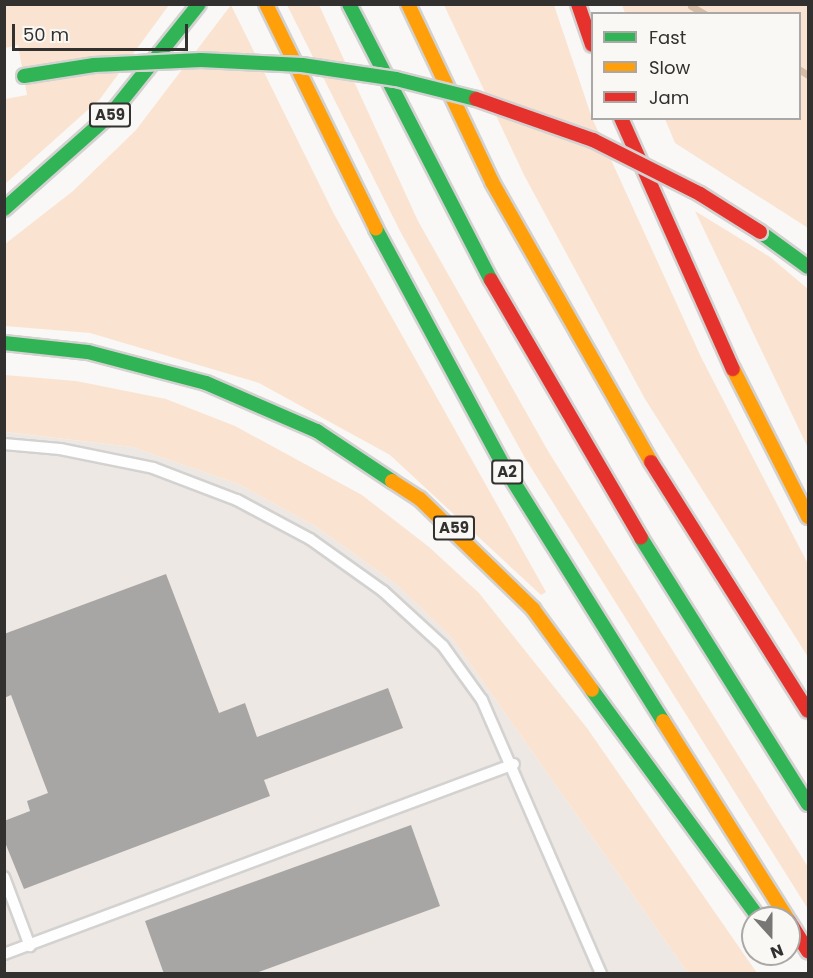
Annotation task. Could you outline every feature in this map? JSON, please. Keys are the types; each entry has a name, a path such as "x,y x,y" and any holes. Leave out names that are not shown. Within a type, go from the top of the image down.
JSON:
{"highway":[{"name":"A59","path":"4,209 112,113 199,4"},
{"name":"A2","path":"266,4 383,244 502,465 779,906"},
{"path":"349,4 450,207 579,439 808,804"},
{"path":"408,4 492,182 621,414 808,711"},
{"path":"578,4 591,42"},
{"path":"4,80 94,65 201,60 302,65 396,79 469,97 593,140 691,189 760,232 808,267"},
{"path":"622,120 720,344 808,517"},
{"name":"A59","path":"4,343 88,352 206,383 317,431 420,499 505,578 548,628 750,906"}],"lane":[{"path":"4,444 60,449 153,468 237,500 310,539 383,591 443,646 482,700 514,764 601,974"},
{"path":"4,954 514,764"},
{"path":"4,877 30,946"}],"shaded area":[{"path":"5,5 169,5 100,99 5,184 5,99 27,95 18,45 5,48"},
{"path":"231,5 334,214 546,592 541,595 390,455 259,383 90,333 5,326 5,244 73,191 136,130"},
{"path":"287,5 319,5 418,221 548,451 808,867 808,909 525,458 400,231"},
{"path":"444,5 554,5 591,120 701,357 808,564 808,657 645,399 524,175"},
{"path":"622,5 808,5 808,228 675,143 665,120 801,120 801,12 625,12"},
{"path":"695,211 770,257 808,289 808,448"},
{"path":"5,375 76,381 166,399 235,426 362,495 429,547 479,593 587,728 741,950 741,966 752,966 757,973 688,973 452,638 396,584 315,526 238,484 132,447 5,432"},
{"path":"4,432 132,447 238,484 315,526 396,584 452,638 688,973 5,973"}],"building":[{"path":"166,574 219,713 245,703 257,737 388,688 403,728 264,780 270,796 24,889 4,840 4,821 30,811 27,801 48,793 11,695 4,698 4,634"},
{"path":"411,825 440,906 253,974 164,974 145,921"}],"waterway":[{"path":"691,6 702,12"},
{"path":"801,71 808,75"}],"traffic: fast":[{"path":"4,209 112,113 199,4"},
{"path":"349,4 491,280"},
{"path":"24,76 94,65 201,60 302,65 396,79 476,99"},
{"path":"376,229 503,465 663,721"},
{"path":"760,232 808,267"},
{"path":"4,343 88,352 206,383 317,431 392,481"},
{"path":"641,538 808,804"},
{"path":"592,690 750,906"}],"traffic: slow":[{"path":"266,4 376,229"},
{"path":"408,4 492,182 651,462"},
{"path":"733,369 808,517"},
{"path":"392,481 420,499 533,609 592,690"},
{"path":"663,721 779,906"}],"traffic: jam":[{"path":"578,4 591,42"},
{"path":"476,99 593,140 700,194 760,232"},
{"path":"622,120 733,369"},
{"path":"491,280 641,538"},
{"path":"651,462 808,711"},
{"path":"801,941 808,952"}]}
